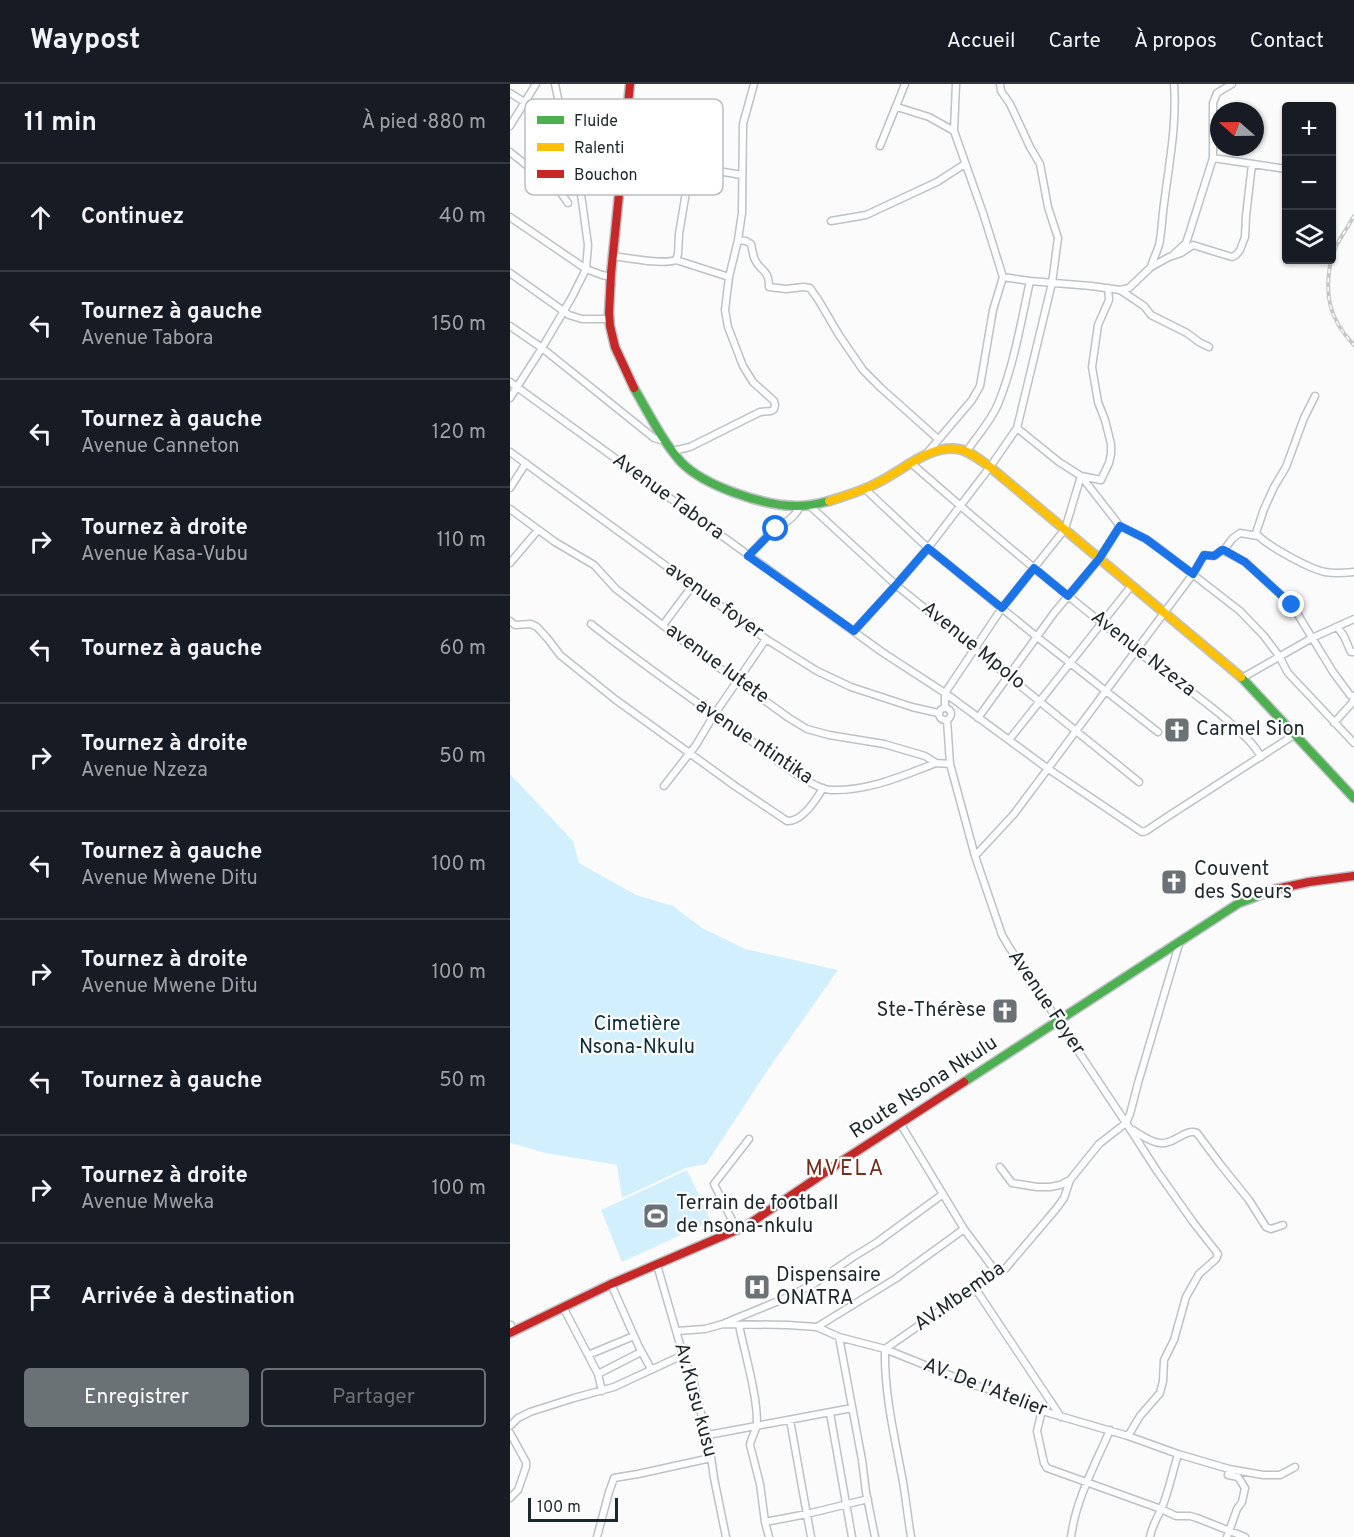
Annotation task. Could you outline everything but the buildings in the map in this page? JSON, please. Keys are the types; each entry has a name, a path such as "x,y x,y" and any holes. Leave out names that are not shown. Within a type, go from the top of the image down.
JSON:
{"main road":[{"path":"628,99 630,84"},
{"path":"619,195 611,277 609,319 612,338 618,356 671,451 690,471 714,485 775,504 798,507 845,496 884,479 926,455 949,448 967,451 990,467 1242,678 1354,798"},
{"name":"Route Nsona Nkulu","path":"510,1327 522,1327 611,1284 747,1226 900,1123 1239,903 1273,888 1299,882 1354,876"}],"street":[{"path":"528,99 537,84"},
{"path":"555,84 558,99"},
{"path":"671,451 690,447 760,412 771,411 775,405 774,401 753,382 742,366 728,327 725,310 742,213 743,124 754,84"},
{"path":"880,146 905,84"},
{"path":"926,455 980,386 993,310 1003,277 954,131 956,84"},
{"path":"854,631 928,548 1017,428 1052,283 1058,238 1048,207 1040,164 1010,104 1001,91 1000,84"},
{"path":"1151,267 1162,229 1173,135 1174,84"},
{"path":"1003,277 1120,290 1129,288 1151,267 1169,257 1186,243 1213,158 1213,103 1217,93 1232,84"},
{"path":"510,93 525,103 510,126"},
{"path":"897,107 928,117 954,131"},
{"path":"510,152 525,164"},
{"path":"1213,158 1282,168"},
{"path":"831,220 866,216 937,182 965,164"},
{"path":"1169,257 1193,245 1232,257 1236,255 1245,237 1252,164"},
{"path":"723,172 742,175"},
{"path":"562,195 568,203"},
{"path":"510,398 542,348 586,270 588,237 581,195"},
{"path":"676,260 685,195"},
{"path":"510,217 586,270 611,277"},
{"path":"738,240 750,242 754,259 769,278 770,287 786,289 804,286 810,288 863,370 938,439"},
{"path":"613,256 652,261 676,260 729,277"},
{"path":"510,273 576,318 609,319"},
{"path":"967,451 998,405 1030,281"},
{"path":"1081,476 1101,480 1107,470 1111,454 1106,420 1098,402 1092,367 1098,325 1109,300 1108,288"},
{"path":"1120,290 1144,306 1151,315 1209,346"},
{"path":"510,326 542,348 654,438 666,441"},
{"name":"Avenue Tabora","path":"510,382 882,652 945,693 1047,768 1140,832 1146,831 1261,757"},
{"path":"1258,536 1256,529 1260,518 1286,467 1304,418 1315,396"},
{"path":"1017,428 1059,462 1081,476 1120,526 1146,539 1240,611 1264,636 1288,672 1354,743"},
{"name":"avenue foyer","path":"510,452 766,639 817,671 851,687 938,713"},
{"path":"510,488 526,463"},
{"name":"Avenue Nzeza","path":"910,463 1068,596 1214,709 1250,742 1261,757"},
{"path":"945,708 945,693 974,648 1002,608 1065,529 1081,476"},
{"path":"864,488 928,548 1158,732"},
{"name":"Avenue Mpolo","path":"810,506 896,585 1139,782"},
{"path":"748,556 770,534 795,516 798,507"},
{"name":"avenue lutete","path":"510,509 538,530 594,565 616,589 696,651 807,729 884,744 925,756 936,763 950,764"},
{"path":"978,718 1068,596 1099,559 1120,526"},
{"path":"510,564 538,530"},
{"path":"1225,551 1232,539 1240,533 1258,536 1286,554 1325,572 1354,572"},
{"path":"975,856 1014,814 1193,574 1204,555 1214,556 1222,550 1245,562 1292,605 1333,672 1353,696 1352,703 1334,723"},
{"path":"663,625 693,585"},
{"path":"1009,740 1132,585"},
{"path":"1242,678 1312,638 1354,619"},
{"path":"510,621 515,625 531,624 537,627 560,655 616,700 787,821 793,821 801,816 818,798 823,788"},
{"name":"avenue ntintika","path":"591,624 676,689 796,773 823,788 830,790 860,789 891,781 936,763"},
{"path":"1336,627 1346,639 1351,652 1354,652"},
{"path":"664,786 696,745 737,679 766,639"},
{"path":"945,708 951,713 951,717 947,720 941,719 938,713 940,709 945,708"},
{"name":"Avenue Foyer","path":"947,720 950,764 975,856 1002,935 1157,1171 1218,1254 1216,1260 1198,1274 1186,1296 1174,1340 1164,1360 1161,1390 1140,1416 1128,1436"},
{"path":"1261,757 1294,735"},
{"path":"1180,940 1138,1083 1128,1126 1153,1142 1160,1143 1177,1139 1194,1131 1249,1200 1266,1227 1271,1229 1283,1225"},
{"path":"900,1123 964,1229 996,1272"},
{"name":"AV.Mbemba","path":"885,1349 996,1272 1005,1269 1056,1209 1064,1198 1071,1180 1099,1144 1128,1126"},
{"path":"736,1230 714,1184 749,1139"},
{"path":"1000,1167 1007,1179 1021,1185 1050,1187 1071,1180"},
{"path":"677,1331 705,1329 723,1324 812,1285 876,1243 943,1194"},
{"path":"817,1328 895,1279 964,1229"},
{"name":"Av.Kusu kusu","path":"657,1265 682,1355 694,1383 708,1435 726,1537"},
{"path":"611,1284 641,1352 651,1369"},
{"path":"975,1288 1061,1417"},
{"path":"563,1307 598,1374 602,1391"},
{"name":"AV. De l'Atelier","path":"723,1324 817,1328 839,1337 885,1349 1061,1417 1110,1430 1229,1469 1263,1475 1280,1475 1294,1467"},
{"path":"739,1326 753,1391 757,1426 750,1445 760,1484 769,1537"},
{"path":"588,1355 634,1335"},
{"path":"839,1337 875,1537"},
{"path":"885,1349 885,1375 890,1420 903,1482 911,1537"},
{"path":"598,1374 641,1352"},
{"path":"510,1426 518,1418 539,1408 614,1388 682,1355"},
{"path":"708,1435 852,1408"},
{"path":"1042,1410 1037,1431 1046,1467 1176,1516 1197,1518 1228,1534 1245,1537"},
{"path":"830,1413 852,1537"},
{"path":"790,1420 811,1537"},
{"path":"1071,1537 1074,1518 1087,1482 1110,1430"},
{"path":"510,1433 526,1461 518,1490 510,1498"},
{"path":"1150,1537 1178,1454"},
{"path":"597,1537 615,1478 711,1458"},
{"path":"1228,1534 1242,1502 1245,1488 1238,1477 1228,1475 1229,1469"},
{"path":"765,1522 807,1515 868,1499"}],"green space":[{"name":"Cimetière Nsona-Nkulu","path":"510,774 573,841 579,863 636,895 673,906 702,928 745,949 838,970 767,1071 706,1164 686,1168 622,1198 617,1165 546,1153 510,1143"},
{"name":"Terrain de football de nsona-nkulu","path":"687,1170 711,1221 622,1262 601,1210"}],"railway":[{"path":"1336,246 1354,216"},
{"path":"1330,264 1328,284 1330,306 1339,326 1354,345"}],"traffic: fast":[{"path":"634,388 674,454 691,471 704,479 735,493 783,505 813,505 829,501"},
{"path":"1241,677 1354,798"},
{"path":"964,1082 1239,903 1276,889"}],"traffic: slow":[{"path":"829,501 871,486 936,451 958,449 967,452 990,467 1241,677"}],"traffic: jam":[{"path":"628,99 630,84"},
{"path":"619,195 611,274 610,326 615,347 634,388"},
{"path":"1276,889 1354,876"},
{"path":"510,1333 611,1284 746,1226 964,1082"}],"place":[{"name":"Carmel Sion","path":"1177,730"},
{"name":"Couvent des Soeurs","path":"1174,882"},
{"name":"Ste-Thérèse","path":"1005,1011"},
{"name":"Terrain de football de nsona-nkulu","path":"656,1216"},
{"name":"Dispensaire ONATRA","path":"757,1287"}],"district":[{"name":"MVELA","path":"845,1169"}],"route":[{"path":"776,529 748,556 854,631 928,548 1002,608 1034,568 1068,596 1099,559 1120,526 1146,539 1193,574 1204,555 1214,556 1224,550 1245,562 1292,605"}]}
